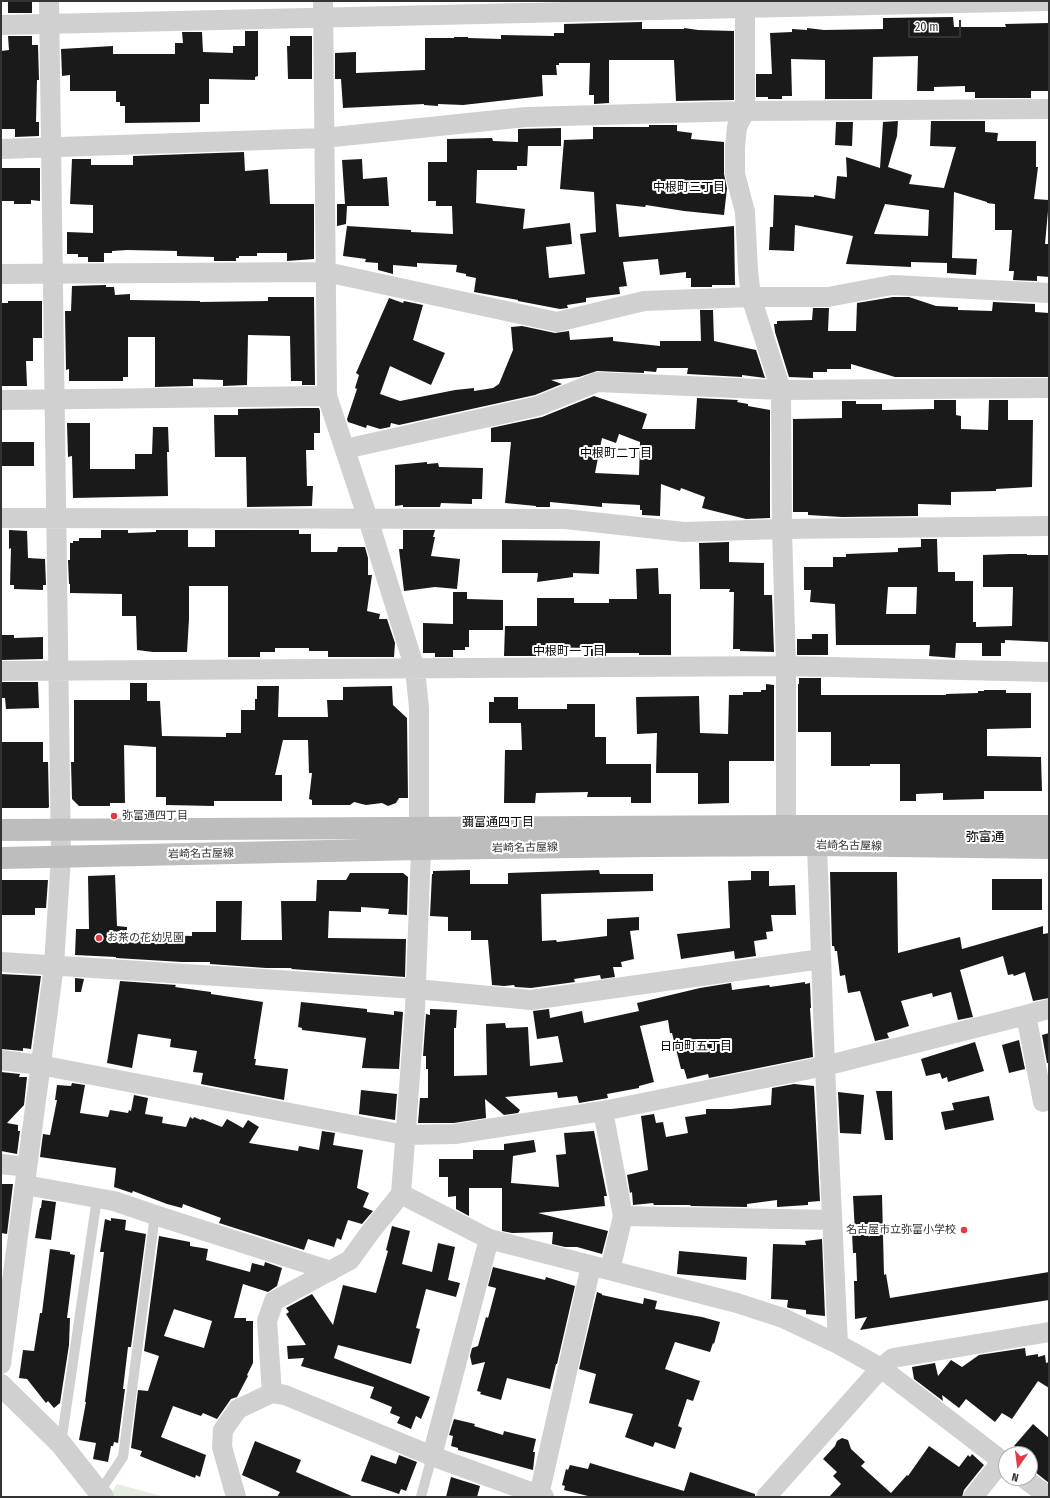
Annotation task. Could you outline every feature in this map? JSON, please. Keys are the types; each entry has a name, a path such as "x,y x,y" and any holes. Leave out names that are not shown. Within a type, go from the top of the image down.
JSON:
{"main road":[{"name":"岩崎名古屋線","path":"1,830 420,827 1049,826"},
{"name":"岩崎名古屋線","path":"1,858 421,849 817,845 1049,848"}],"street":[{"path":"1,1364 8,1264 26,1176 54,966 62,829 49,1"},
{"path":"1,26 323,10 1049,1"},
{"path":"745,5 745,110 737,127 735,174 745,212 750,297 780,390 786,666 786,826"},
{"path":"323,10 327,396 368,519 414,669 419,708 420,827"},
{"path":"1,149 324,138 526,117 745,110 1049,109"},
{"path":"1,274 326,272 557,322 644,301 750,297 828,297 892,285 1049,293"},
{"path":"345,449 538,406 597,382 780,390 1049,388"},
{"path":"1,400 327,396"},
{"path":"1,518 565,519 684,532 782,529 1049,526"},
{"path":"1,671 786,666 1049,672"},
{"path":"817,845 825,1066 838,1344"},
{"path":"272,1392 267,1321 274,1300 350,1260 401,1194 416,989 421,849"},
{"path":"1,962 416,989 531,1000 821,959"},
{"path":"1,1060 40,1065 405,1135 455,1134 603,1111 825,1066 1049,1009"},
{"path":"1026,1015 1043,1102"},
{"path":"236,1497 222,1447 223,1430 238,1409 272,1392 285,1395 432,1456 540,1496 601,1268 623,1216 603,1111"},
{"path":"1,1164 26,1176 97,1198 114,1201 331,1271"},
{"path":"401,1194 489,1239 737,1303 783,1318 838,1344 881,1368 998,1458"},
{"path":"623,1216 832,1220"},
{"path":"432,1456 489,1239"},
{"path":"766,1497 881,1368 893,1358 1049,1332"},
{"path":"1,1385 61,1444 101,1495"},
{"path":"973,1497 998,1470"},
{"path":"1035,1486 1049,1497"}],"lane":[{"path":"61,1444 97,1198"},
{"path":"101,1495 123,1458 155,1215"},
{"path":"421,1497 432,1456"}],"shaded area":[{"path":"117,1484 165,1497 109,1497"}],"building":[{"path":"8,1 32,1 32,13 8,13"},
{"path":"953,17 954,27 1006,27 1005,24 1049,23 1049,91 1031,91 1031,98 975,98 975,92 965,92 965,86 934,87 934,91 917,91 918,56 873,57 872,99 825,99 825,60 791,59 792,96 782,96 782,99 756,97 756,74 772,74 770,33 792,32 792,29 807,30 807,28 824,30 883,29 883,18"},
{"path":"642,22 642,29 684,28 734,31 734,100 676,101 674,60 609,60 609,103 594,104 594,95 589,95 590,63 559,63 559,65 556,65 557,75 542,75 543,96 463,105 438,104 438,106 424,104 343,108 341,79 335,79 335,53 356,52 356,73 425,70 425,38 468,37 501,39 501,35 554,36 554,33 564,33 564,24"},
{"path":"245,31 258,31 258,76 255,77 255,80 209,79 209,104 200,104 200,122 125,123 125,106 120,106 120,102 116,102 116,91 70,91 70,75 62,76 61,49 113,46 113,54 175,54 175,43 183,43 182,32 202,32 203,52 233,53 233,46 245,46"},
{"path":"8,36 32,36 32,45 38,45 39,80 37,80 36,122 39,122 39,136 15,137 15,129 1,129 1,51 9,50"},
{"path":"290,36 312,36 312,79 288,79 287,46 290,46"},
{"path":"898,121 897,136 888,167 912,175 909,184 944,188 956,147 930,146 931,121 985,121 985,132 998,133 997,141 1036,141 1036,167 1038,167 1034,199 1049,200 1045,244 1049,244 1049,277 1037,276 1037,281 1013,280 1014,271 1009,271 1012,230 995,230 995,204 987,203 954,192 952,258 977,259 976,275 947,273 947,263 911,262 911,267 846,264 853,236 795,225 794,251 769,250 770,227 773,227 774,195 814,197 814,195 835,199 837,176 847,177 846,157 880,168 883,122","holes":["885,204 929,210 928,236 874,234"]},
{"path":"836,122 853,122 852,146 835,145"},
{"path":"649,125 677,125 677,131 692,133 691,139 724,142 724,174 727,188 724,215 646,205 645,207 616,204 619,237 734,226 735,285 691,287 691,278 686,278 686,272 660,275 658,259 623,262 627,286 619,287 620,294 586,298 586,302 567,305 568,308 560,309 474,292 476,278 456,272 457,265 417,263 417,267 393,265 393,274 378,270 378,263 365,262 366,259 343,256 347,226 453,234 452,206 436,206 436,201 428,201 428,162 447,162 447,139 492,138 493,141 518,142 518,129 561,128 561,146 528,146 527,166 517,166 517,170 477,170 476,203 525,209 523,229 570,223 572,244 546,247 549,278 585,274 580,234 596,232 594,192 560,189 564,140 593,139 593,127 649,127"},
{"path":"244,152 245,171 268,169 270,204 314,204 314,259 287,261 287,253 257,253 257,256 239,256 239,258 236,258 236,261 214,261 214,257 177,256 177,251 127,250 104,253 104,262 88,262 88,257 78,257 78,254 67,254 67,232 93,233 93,205 70,204 72,159 91,159 91,165 133,165 133,156"},
{"path":"362,159 363,179 387,177 389,206 347,206 346,224 337,226 337,204 345,204 342,160"},
{"path":"1,168 40,168 40,201 31,200 31,204 14,204 14,201 1,201"},
{"path":"106,285 106,287 114,287 115,295 130,294 130,300 200,302 268,301 268,297 314,297 315,385 302,385 302,381 291,381 290,336 248,335 247,385 223,386 223,380 193,379 193,386 155,387 155,337 128,337 128,377 123,377 123,381 69,381 69,369 66,370 65,311 71,311 72,286"},
{"path":"893,297 909,297 936,306 958,307 958,310 992,311 993,302 1035,304 1035,312 1049,313 1049,377 895,377 851,364 851,369 827,369 827,372 813,372 813,378 789,377 775,332 774,324 777,324 777,321 812,320 813,308 829,308 828,331 856,331 857,303"},
{"path":"389,298 403,303 404,301 423,305 413,340 445,353 431,385 390,366 380,394 400,401 455,390 474,388 474,391 493,388 499,384 513,350 511,327 522,326 555,333 569,331 570,340 613,337 613,341 660,346 660,341 701,341 700,310 713,310 714,341 756,350 765,378 742,375 742,377 687,374 688,368 657,368 656,372 644,371 644,373 597,371 579,377 551,380 562,384 535,395 399,425 391,423 390,427 380,429 367,425 366,428 348,422 347,419 357,389 355,388 359,375 356,373"},
{"path":"8,301 42,301 42,338 33,338 33,361 26,361 27,386 1,386 1,303 8,303"},
{"path":"594,396 647,414 642,429 695,429 697,398 738,400 737,402 748,404 748,406 770,410 770,518 746,519 702,508 705,497 681,488 680,491 661,484 660,516 642,515 640,505 602,503 602,507 550,502 550,507 536,507 505,503 511,442 491,442 491,428 542,417","holes":["619,434 640,442 639,475 595,473 602,438 616,443"]},
{"path":"934,400 956,400 956,415 961,416 961,429 988,430 989,400 1008,400 1008,420 1033,420 1032,487 996,489 996,491 951,492 951,505 918,504 918,516 842,517 808,515 808,512 793,512 793,419 842,418 842,401 856,401 856,404 882,404 882,410 934,409"},
{"path":"319,408 320,433 314,433 314,450 306,450 307,486 313,486 312,506 247,507 246,457 215,457 214,415 238,415 238,409"},
{"path":"67,423 90,423 90,469 135,469 135,454 152,454 153,427 168,427 168,496 73,498 72,456 68,457"},
{"path":"1,442 34,442 34,466 1,466"},
{"path":"427,462 427,464 438,463 439,467 483,468 482,499 472,499 472,504 441,503 440,507 395,506 395,465"},
{"path":"9,530 27,531 28,558 45,559 46,585 43,585 43,590 14,589 14,585 10,585 11,548 9,549"},
{"path":"101,530 128,530 128,533 156,532 156,530 188,530 188,547 215,547 215,530 299,530 299,534 311,534 311,552 337,552 338,547 365,547 368,558 368,575 372,575 367,611 380,614 379,619 387,619 395,643 394,657 328,657 328,651 309,651 309,648 275,648 275,652 260,652 260,657 228,657 228,586 189,586 187,652 153,652 137,650 136,616 122,616 122,594 70,593 68,560 70,560 70,543 73,543 73,541 79,541 79,538 101,538"},
{"path":"403,530 435,530 431,556 460,559 457,589 435,587 404,591 399,549 403,549"},
{"path":"921,539 937,539 938,572 955,572 955,581 973,581 973,622 976,622 976,627 1012,626 1013,587 983,587 983,555 1049,555 1049,642 1005,640 1005,643 1001,643 1001,656 982,656 982,643 956,643 955,658 929,656 930,645 836,645 835,604 810,602 811,590 804,590 804,567 833,567 833,557 846,557 846,554 898,552 898,548 921,547","holes":["888,587 917,587 916,614 886,614"]},
{"path":"502,540 600,541 599,574 573,573 573,577 537,582 538,573 502,573"},
{"path":"729,542 729,562 764,563 764,595 772,595 774,652 740,651 740,649 733,649 734,592 729,592 730,589 700,589 699,543"},
{"path":"658,568 659,594 671,594 671,655 606,653 606,656 591,656 591,648 536,647 536,656 504,656 505,626 537,626 537,598 574,598 574,603 609,603 609,599 637,599 636,569"},
{"path":"453,592 467,592 467,599 503,600 503,630 469,630 469,647 465,647 465,650 453,650 453,657 435,657 435,653 423,653 423,623 453,624"},
{"path":"812,634 828,634 828,655 797,655 797,639 812,639"},
{"path":"1,635 14,635 14,638 43,637 43,659 1,660"},
{"path":"799,678 821,678 821,695 946,695 978,693 978,691 984,690 1006,690 1006,693 1031,693 1031,728 987,729 987,756 1041,757 1042,791 984,791 984,799 943,800 943,793 916,794 916,801 900,801 900,764 831,766 831,732 798,732"},
{"path":"1,682 38,682 39,708 6,709 5,698 1,698"},
{"path":"130,683 147,683 147,701 160,701 162,736 226,737 226,733 241,733 241,710 255,710 257,686 279,686 278,717 328,717 327,700 343,700 343,687 392,686 393,705 407,718 408,798 399,798 396,803 388,806 382,803 366,805 354,802 350,805 312,805 312,800 309,799 312,773 309,773 308,740 283,740 275,775 282,775 282,801 214,801 214,806 166,805 166,797 156,797 156,747 124,745 125,803 110,803 110,806 79,806 72,799 71,762 74,762 74,700 130,700"},
{"path":"766,684 774,685 774,761 729,761 729,803 698,804 698,773 656,773 657,733 637,734 636,697 699,696 700,733 728,734 729,695 743,695 743,692 761,692 761,690 766,690"},
{"path":"494,697 518,697 518,709 567,709 567,704 595,704 595,737 606,737 606,764 651,764 651,803 631,803 631,797 587,797 588,792 536,793 535,803 504,803 505,750 522,750 521,723 489,723 489,702 494,702"},
{"path":"1,742 43,742 43,762 48,762 48,808 1,808"},
{"path":"470,870 470,884 508,884 508,873 599,870 600,874 653,874 653,891 541,894 542,941 556,940 557,942 607,936 607,919 639,917 639,930 630,931 634,959 621,962 622,967 613,967 615,977 601,979 600,975 574,979 575,982 531,988 515,987 514,985 492,985 488,940 471,940 471,931 448,931 448,917 430,916 433,871"},
{"path":"751,871 769,871 769,886 795,885 796,915 771,915 773,931 766,932 767,939 754,941 756,956 735,959 734,951 681,959 677,934 730,928 728,881 751,880"},
{"path":"830,872 897,872 898,953 960,937 962,949 1043,926 1043,934 1049,933 1049,998 1033,1001 1025,972 1014,976 1013,974 1008,975 1003,956 960,970 973,1017 958,1020 951,992 933,997 932,993 901,1001 909,1026 887,1033 889,1038 875,1041 860,991 848,993 845,975 840,976 837,951 835,951 834,946 832,946"},
{"path":"350,873 403,873 408,877 407,915 388,914 389,909 361,907 361,912 329,911 328,938 406,939 405,977 291,969 292,968 266,968 210,964 210,962 182,962 75,955 76,929 89,929 88,876 115,875 117,926 127,927 127,933 192,936 192,932 216,932 216,901 242,901 241,940 282,940 281,901 316,901 317,880 346,880"},
{"path":"992,879 1042,879 1042,910 992,910"},
{"path":"2,880 48,880 46,908 35,908 35,915 2,915"},
{"path":"1,974 41,976 31,1049 23,1048 23,1051 1,1049"},
{"path":"75,978 84,979 81,992 75,992"},
{"path":"120,981 176,985 175,987 263,1002 254,1059 256,1059 255,1065 288,1069 284,1100 201,1084 203,1073 193,1072 197,1051 170,1047 171,1039 138,1034 132,1068 107,1063"},
{"path":"805,982 805,984 810,983 813,1057 709,1078 708,1074 687,1079 684,1069 681,1069 672,1033 670,1033 668,1020 640,1026 654,1082 639,1086 639,1088 607,1094 608,1098 579,1103 577,1096 558,1098 557,1092 505,1097 520,1110 518,1113 504,1115 485,1099 486,1118 454,1123 418,1123 420,1098 428,1098 428,1069 426,1069 426,1056 423,1056 426,1014 430,1015 430,1009 457,1010 456,1028 454,1028 454,1076 487,1075 486,1024 505,1023 506,1028 528,1027 530,1066 563,1062 558,1036 537,1039 533,1011 549,1009 550,1018 582,1011 584,1023 639,1011 637,1003 700,988 731,983 732,990"},
{"path":"301,1002 367,1009 367,1012 394,1015 394,1011 403,1012 399,1069 362,1068 366,1038 302,1030 302,1028 298,1027"},
{"path":"1049,1033 1049,1063 1047,1063 1042,1035"},
{"path":"1019,1040 1025,1069 1009,1073 1002,1045"},
{"path":"975,1042 984,1071 948,1082 947,1077 942,1079 940,1073 926,1076 921,1059"},
{"path":"1,1072 20,1074 19,1077 27,1077 24,1105 7,1123 18,1125 18,1131 20,1131 17,1154 1,1151"},
{"path":"72,1083 85,1085 80,1113 108,1117 110,1110 128,1113 129,1110 131,1111 134,1095 148,1098 145,1114 163,1117 162,1123 186,1127 190,1117 193,1119 194,1117 222,1127 227,1119 243,1128 248,1120 259,1127 249,1143 298,1151 299,1146 319,1150 322,1131 335,1133 333,1145 363,1150 357,1188 369,1193 363,1207 373,1211 362,1224 348,1220 341,1240 337,1238 334,1247 308,1239 304,1250 219,1223 221,1218 183,1204 182,1208 133,1191 132,1193 114,1187 116,1168 40,1157 43,1134 50,1135 57,1100 55,1100 57,1085 71,1086"},
{"path":"794,1084 814,1086 820,1201 808,1202 808,1205 777,1207 777,1200 747,1204 747,1207 654,1205 653,1203 633,1205 632,1192 630,1193 627,1175 648,1170 641,1116 654,1114 656,1123 663,1122 666,1137 688,1133 685,1117 706,1114 706,1109 731,1109 771,1105 772,1088"},
{"path":"361,1090 397,1094 395,1120 359,1114"},
{"path":"876,1091 892,1091 893,1140 885,1140"},
{"path":"838,1092 864,1095 861,1134 840,1133"},
{"path":"989,1096 994,1120 945,1130 941,1112 954,1110 952,1103"},
{"path":"594,1131 607,1196 604,1196 605,1206 538,1213 608,1231 602,1254 577,1247 565,1247 552,1244 553,1232 512,1233 502,1231 502,1188 469,1188 469,1216 456,1209 456,1196 448,1197 448,1177 439,1177 439,1159 473,1159 473,1150 504,1150 504,1144 534,1140 536,1152 513,1156 511,1183 559,1187 556,1155 566,1154 564,1133"},
{"path":"1,1184 13,1184 7,1234 1,1233"},
{"path":"882,1195 884,1275 886,1274 890,1298 1049,1272 1049,1300 860,1330 867,1317 855,1319 854,1281 857,1281 856,1253 853,1253 852,1233 855,1233 853,1196"},
{"path":"42,1200 56,1202 51,1240 35,1238"},
{"path":"111,1218 126,1220 125,1230 146,1234 131,1347 128,1347 123,1389 125,1389 118,1443 114,1442 113,1446 111,1446 108,1462 93,1459 96,1443 79,1440 86,1402 104,1252 100,1252 105,1219 111,1221"},
{"path":"392,1226 410,1231 402,1264 432,1272 438,1243 455,1247 448,1280 460,1283 456,1297 426,1289 416,1328 420,1329 411,1364 338,1345 334,1358 430,1397 421,1419 416,1416 411,1429 397,1423 400,1417 390,1413 392,1407 370,1398 374,1387 301,1366 304,1358 288,1359 287,1346 306,1345 286,1314 289,1312 286,1308 312,1294 333,1325 343,1285 376,1293 388,1251 386,1250"},
{"path":"159,1236 190,1242 190,1246 208,1249 206,1260 250,1272 252,1263 264,1266 265,1262 282,1268 277,1286 268,1292 243,1284 234,1318 246,1318 246,1321 253,1321 253,1363 237,1397 231,1399 217,1419 203,1413 201,1416 173,1406 161,1437 206,1455 200,1477 196,1475 195,1478 140,1456 142,1451 131,1448 138,1390 148,1391 159,1356 144,1351","holes":["174,1309 212,1321 204,1348 164,1336"]},
{"path":"822,1239 825,1316 806,1314 806,1310 789,1308 787,1307 788,1300 771,1299 773,1244 806,1245 805,1241"},
{"path":"50,1249 70,1252 70,1254 75,1255 67,1318 70,1318 69,1345 60,1403 54,1408 48,1401 46,1403 27,1379 19,1378 23,1350 34,1351 40,1313 42,1313"},
{"path":"679,1251 747,1257 746,1280 677,1274"},
{"path":"493,1267 545,1280 546,1277 575,1286 550,1389 507,1378 501,1400 480,1394 481,1392 477,1391 485,1362 472,1365 470,1356 472,1348 478,1346 486,1317 488,1318 496,1288 488,1286"},
{"path":"597,1292 602,1295 643,1304 644,1298 657,1301 655,1309 702,1317 720,1322 714,1344 713,1343 710,1352 675,1342 665,1369 700,1381 693,1401 687,1399 678,1426 682,1428 675,1449 655,1442 653,1447 625,1437 633,1414 589,1403 596,1374 579,1369"},
{"path":"1025,1348 1026,1356 1038,1354 1038,1357 1045,1355 1046,1363 1049,1362 1049,1388 1038,1381 1012,1419 1002,1413 995,1422 966,1399 959,1408 942,1395 943,1401 914,1379 912,1367 935,1363 938,1376 951,1360 962,1367 979,1355"},
{"path":"454,1419 475,1424 474,1426 503,1435 504,1431 536,1439 533,1452 535,1452 533,1470 458,1450 458,1448 451,1446 453,1436 449,1435"},
{"path":"1033,1424 1049,1438 1049,1483 1038,1474 1038,1446 1014,1446"},
{"path":"842,1438 848,1440 851,1449 865,1462 861,1466 891,1493 907,1475 908,1476 929,1446 959,1467 968,1455 970,1457 972,1454 984,1465 964,1490 962,1497 829,1497 841,1484 833,1476 837,1472 823,1459 835,1446 837,1441"},
{"path":"255,1441 301,1460 296,1472 354,1497 277,1497 280,1492 242,1475"},
{"path":"371,1455 396,1464 399,1455 417,1462 406,1491 401,1489 399,1494 361,1481"},
{"path":"590,1463 684,1491 690,1472 755,1494 755,1497 592,1497 564,1490 565,1486 562,1485 566,1469 568,1470 570,1465 588,1469"},
{"path":"451,1477 480,1486 477,1497 446,1497"}],"place":[{"name":"弥富通四丁目","path":"114,816"},
{"name":"お茶の花幼児園","path":"99,938"},
{"name":"名古屋市立弥富小学校","path":"964,1230"}],"district":[{"name":"中根町三丁目","path":"689,188"},
{"name":"中根町二丁目","path":"616,454"},
{"name":"中根町一丁目","path":"569,652"},
{"name":"彌富通四丁目","path":"498,823"},
{"name":"弥富通","path":"985,837"},
{"name":"日向町五丁目","path":"696,1047"}]}
